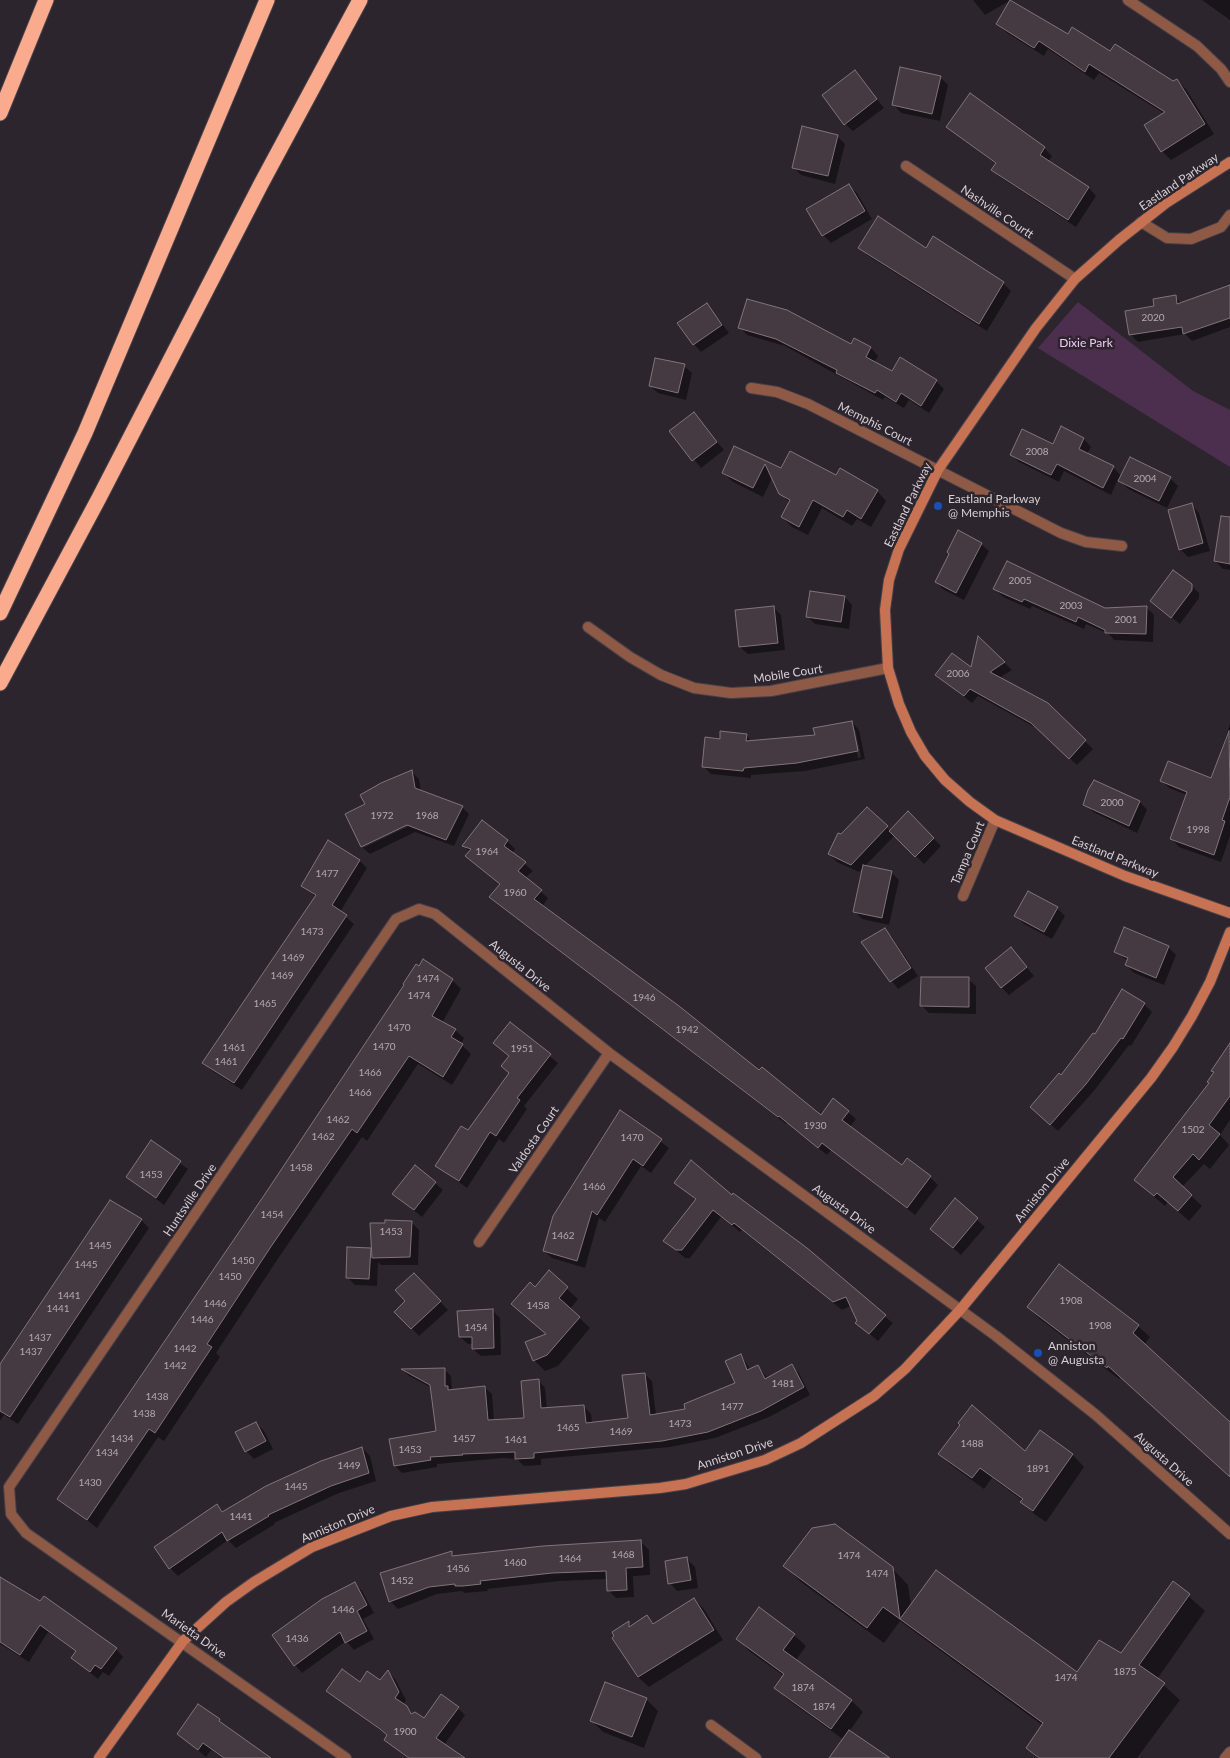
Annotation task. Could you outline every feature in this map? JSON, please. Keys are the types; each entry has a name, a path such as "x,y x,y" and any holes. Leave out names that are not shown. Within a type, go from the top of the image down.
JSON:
{"highway":[{"path":"0,113 46,0"},
{"path":"0,613 85,434 267,0"},
{"path":"0,683 99,498 265,176 360,0"}],"street":[{"path":"1128,0 1196,46 1221,69 1230,82"},
{"name":"Eastland Parkway","path":"1230,162 1166,203 1075,278 1002,375 938,470 899,549 889,580 885,610 888,668 899,704 911,732 925,756 945,780 995,820 1125,876 1230,913"},
{"name":"Nashville Courtt","path":"906,166 1075,278"},
{"name":"Eastland Parkway","path":"1141,222 1166,238 1191,239 1221,226 1230,215"},
{"name":"Memphis Court","path":"751,388 777,392 808,404 1061,534 1086,542 1122,546"},
{"name":"Mobile Court","path":"588,627 630,657 661,675 694,688 731,693 771,691 888,668"},
{"name":"Tampa Court","path":"963,896 995,820"},
{"name":"Huntsville Drive","path":"26,1533 11,1514 9,1487 396,919 419,909 435,914"},
{"name":"Augusta Drive","path":"435,914 609,1053 960,1310 1096,1415 1230,1534"},
{"name":"Anniston Drive","path":"100,1758 182,1641 226,1602 283,1563 312,1547 391,1516 462,1503 660,1488 686,1484 765,1460 802,1443 874,1396 905,1369 960,1310 1173,1047 1210,982 1230,932"},
{"name":"Valdosta Court","path":"479,1242 609,1053"},
{"name":"Marietta Drive","path":"26,1533 346,1758"},
{"path":"711,1725 756,1758"},
{"path":"1224,1758 1230,1752"}],"green space":[{"name":"Dixie Park","path":"1078,302 1193,391 1230,410 1230,467 1038,348"}],"building":[{"path":"1010,0 1068,34 1072,27 1110,51 1115,44 1173,81 1177,79 1205,124 1161,152 1144,125 1165,112 1089,64 1085,72 1039,41 1034,48 996,24"},
{"path":"900,67 941,76 932,114 892,105"},
{"path":"855,70 877,99 844,125 822,95"},
{"path":"970,93 1045,147 1040,155 1089,187 1068,220 991,170 996,163 946,127"},
{"path":"802,126 838,135 828,176 792,168"},
{"path":"849,184 865,211 822,236 806,209"},
{"path":"878,216 926,248 933,236 1004,282 979,324 858,248"},
{"path":"1230,285 1230,318 1183,334 1182,327 1129,335 1125,311 1154,306 1153,299 1176,295 1177,304"},
{"path":"747,299 787,310 851,344 854,338 871,347 866,357 892,371 900,357 937,380 921,406 901,393 896,402 877,390 875,393 836,373 837,370 776,339 738,328"},
{"path":"707,303 722,325 693,345 677,323"},
{"path":"655,358 685,364 678,393 649,386"},
{"path":"694,412 717,442 692,461 669,431"},
{"path":"1061,426 1084,438 1079,449 1114,466 1103,488 1057,464 1051,475 1010,455 1022,429 1053,444"},
{"path":"734,446 781,468 790,451 836,475 840,468 878,490 861,519 847,510 843,517 813,500 799,527 781,517 790,500 779,494 765,464 753,488 722,473"},
{"path":"1130,457 1171,477 1159,501 1118,481"},
{"path":"1192,503 1203,543 1179,550 1168,510"},
{"path":"1221,516 1230,517 1230,564 1214,561"},
{"path":"958,530 982,543 956,593 935,582"},
{"path":"1007,561 1105,608 1147,606 1146,634 1105,633 1105,630 1078,617 1076,622 1024,599 1022,602 993,589"},
{"path":"1173,570 1192,584 1192,590 1171,618 1150,601"},
{"path":"810,591 845,596 841,622 806,617"},
{"path":"774,606 778,643 739,647 735,610"},
{"path":"978,636 1005,662 990,672 1048,703 1086,740 1069,759 1031,723 970,689 964,696 935,675 952,653 971,667"},
{"path":"852,721 858,751 797,763 744,768 743,771 702,767 705,737 720,739 720,731 747,734 746,741 815,735 813,728"},
{"path":"1229,731 1230,797 1222,820 1225,821 1214,855 1170,839 1187,792 1160,781 1168,761 1211,778"},
{"path":"412,770 415,788 463,806 446,840 407,825 361,847 345,814 365,804 360,795 381,783"},
{"path":"1094,780 1140,801 1129,826 1083,805"},
{"path":"867,807 888,826 851,865 828,854 838,833 841,834"},
{"path":"908,811 934,838 915,857 889,831"},
{"path":"482,820 508,840 504,846 526,862 518,871 542,890 534,899 679,1006 759,1070 762,1067 821,1115 833,1098 849,1111 842,1120 902,1165 907,1158 931,1176 907,1208 822,1143 818,1148 779,1116 489,897 500,884 465,856 471,849 462,846"},
{"path":"328,840 360,860 332,905 347,915 234,1083 202,1063 316,895 301,886"},
{"path":"863,865 892,871 882,918 853,912"},
{"path":"1028,891 1058,907 1044,932 1014,916"},
{"path":"1124,927 1169,946 1156,978 1125,965 1128,958 1114,952"},
{"path":"885,928 911,968 890,982 861,942"},
{"path":"1011,947 1027,967 1001,988 985,968"},
{"path":"423,959 453,979 432,1016 456,1029 451,1037 463,1044 443,1077 409,1056 357,1133 352,1129 270,1248 207,1344 212,1347 155,1433 149,1429 87,1520 57,1499 265,1194 416,964 419,966"},
{"path":"921,977 969,977 969,1007 920,1006"},
{"path":"1122,989 1145,1003 1123,1039 1121,1038 1086,1084 1050,1125 1030,1107 1059,1073 1061,1075 1093,1033 1095,1034"},
{"path":"510,1022 551,1054 517,1098 520,1100 496,1136 490,1132 459,1181 435,1166 461,1126 468,1130 509,1073 501,1066 509,1056 493,1043"},
{"path":"1230,1043 1230,1096 1209,1125 1220,1134 1199,1160 1193,1154 1173,1177 1192,1195 1178,1211 1157,1193 1154,1196 1134,1180 1209,1083 1207,1082 1214,1072 1211,1071"},
{"path":"620,1110 662,1139 643,1166 633,1159 597,1215 592,1211 577,1261 543,1251 553,1216"},
{"path":"151,1140 181,1161 156,1198 126,1177"},
{"path":"691,1160 732,1195 733,1193 807,1248 886,1315 869,1334 855,1323 857,1321 846,1297 833,1302 734,1223 732,1225 713,1210 682,1250 676,1250 663,1241 696,1199 674,1183"},
{"path":"415,1165 436,1182 414,1210 392,1194"},
{"path":"955,1198 978,1218 953,1248 930,1229"},
{"path":"110,1200 142,1219 10,1417 0,1411 0,1364"},
{"path":"385,1220 412,1221 410,1257 372,1258 370,1223 385,1223"},
{"path":"347,1247 371,1248 369,1279 346,1278"},
{"path":"1059,1264 1139,1325 1133,1333 1230,1422 1230,1477 1108,1366 1107,1368 1027,1307"},
{"path":"549,1270 568,1287 559,1298 580,1317 547,1355 533,1361 525,1342 546,1334 511,1304 530,1282 535,1287"},
{"path":"414,1273 441,1301 411,1329 394,1312 405,1301 395,1290"},
{"path":"493,1309 494,1348 472,1349 472,1337 459,1337 457,1311"},
{"path":"741,1354 747,1370 758,1365 765,1379 792,1364 804,1387 761,1411 708,1432 662,1441 534,1453 534,1458 515,1459 515,1452 462,1454 430,1457 431,1460 394,1466 389,1439 436,1431 430,1385 401,1369 445,1368 445,1386 448,1386 448,1390 485,1386 488,1420 524,1418 521,1381 539,1379 541,1408 584,1405 586,1423 628,1418 622,1375 645,1373 650,1415 685,1409 684,1404 735,1383 725,1361"},
{"path":"972,1405 1025,1451 1040,1430 1073,1454 1033,1511 1020,1502 1023,1499 980,1468 972,1478 938,1454 960,1425 958,1423"},
{"path":"256,1422 266,1441 245,1452 235,1432"},
{"path":"362,1447 369,1473 331,1486 268,1515 227,1541 222,1532 169,1569 154,1547 217,1504 222,1512 266,1486 321,1461"},
{"path":"835,1524 893,1567 900,1619 883,1607 867,1628 783,1566 812,1528"},
{"path":"641,1540 643,1567 626,1568 627,1590 607,1591 606,1571 552,1573 480,1581 481,1584 429,1587 389,1602 380,1573 452,1551 452,1556 543,1546"},
{"path":"687,1557 691,1580 668,1584 665,1561"},
{"path":"936,1570 1077,1672 1099,1640 1121,1653 1173,1581 1190,1594 1139,1665 1165,1683 1109,1758 1039,1758 1026,1748 1043,1723 900,1619"},
{"path":"0,1577 40,1601 44,1596 117,1648 101,1669 95,1665 90,1672 71,1658 76,1651 40,1625 20,1655 0,1642"},
{"path":"355,1582 367,1605 357,1611 367,1631 345,1643 340,1632 294,1666 272,1635 322,1599"},
{"path":"694,1598 714,1630 638,1677 612,1638 614,1636 612,1632 629,1621 629,1627 647,1615 653,1624"},
{"path":"759,1607 795,1634 783,1650 852,1700 831,1729 774,1688 784,1674 736,1639"},
{"path":"342,1669 360,1682 367,1671 380,1680 388,1670 399,1692 395,1698 407,1706 411,1714 415,1712 424,1718 441,1694 459,1707 436,1738 465,1758 409,1758 384,1740 387,1735 380,1729 326,1691"},
{"path":"605,1682 647,1698 632,1737 590,1721"},
{"path":"198,1704 271,1758 224,1758 203,1743 198,1750 177,1734"},
{"path":"849,1730 890,1758 829,1758"}],"place":[{"name":"Eastland Parkway @ Memphis","path":"938,506"},
{"name":"Anniston @ Augusta","path":"1038,1353"}]}
